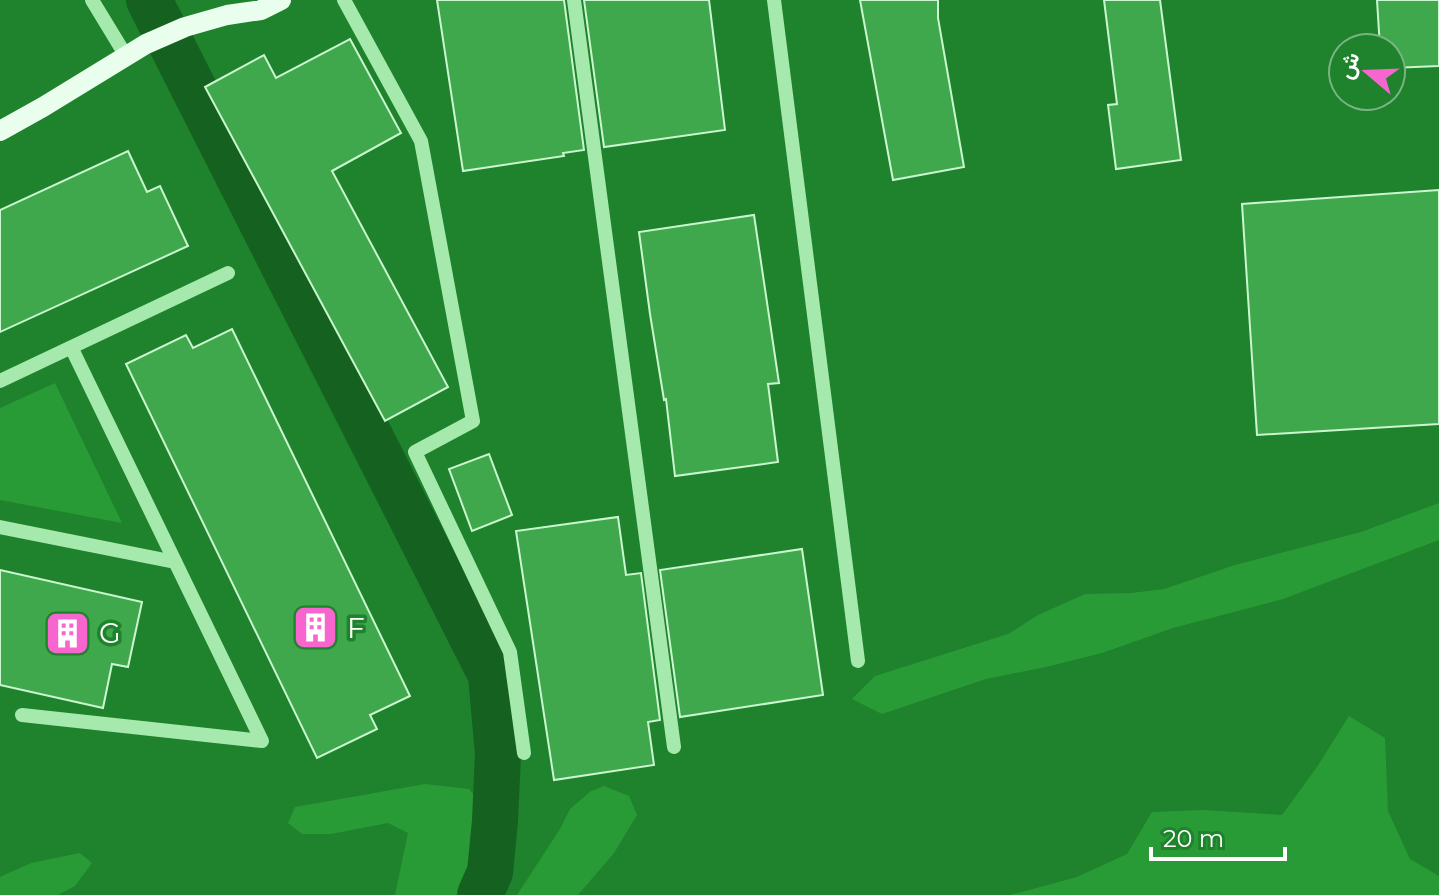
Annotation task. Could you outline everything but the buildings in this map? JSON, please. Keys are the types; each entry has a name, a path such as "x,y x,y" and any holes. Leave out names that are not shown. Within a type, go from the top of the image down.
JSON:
{"main road":[{"path":"0,131 146,44 185,27 227,15 261,10 281,0"}],"street":[{"path":"92,0 126,56"},
{"path":"344,0 421,141 473,421 415,452 510,652 524,753"},
{"path":"574,0 674,747"},
{"path":"774,0 858,661"},
{"path":"0,381 228,273"},
{"path":"22,715 262,741 72,349"},
{"path":"0,527 175,562"}],"green space":[{"path":"55,383 122,523 0,500 0,408"},
{"path":"1439,503 1439,540 1283,599 1173,628 1102,653 986,679 882,714 852,699 875,676 1008,634 1038,615 1085,594 1164,589 1235,565 1361,532"},
{"path":"1349,716 1385,738 1388,811 1410,859 1439,876 1439,895 1010,895 1077,877 1127,854 1152,812 1203,810 1282,815"},
{"path":"425,784 469,789 481,803 475,850 459,895 395,895 408,833 388,823 331,834 302,834 288,823 295,807"},
{"path":"604,786 629,796 637,815 614,853 578,895 517,895 570,809 591,791"},
{"path":"80,853 92,863 75,886 58,895 0,895 0,877 31,863"}],"waterway":[{"path":"149,0 491,675 498,754 495,821 490,872 480,895"}],"place":[{"name":"F","path":"316,628"},
{"name":"G","path":"68,633"}]}
